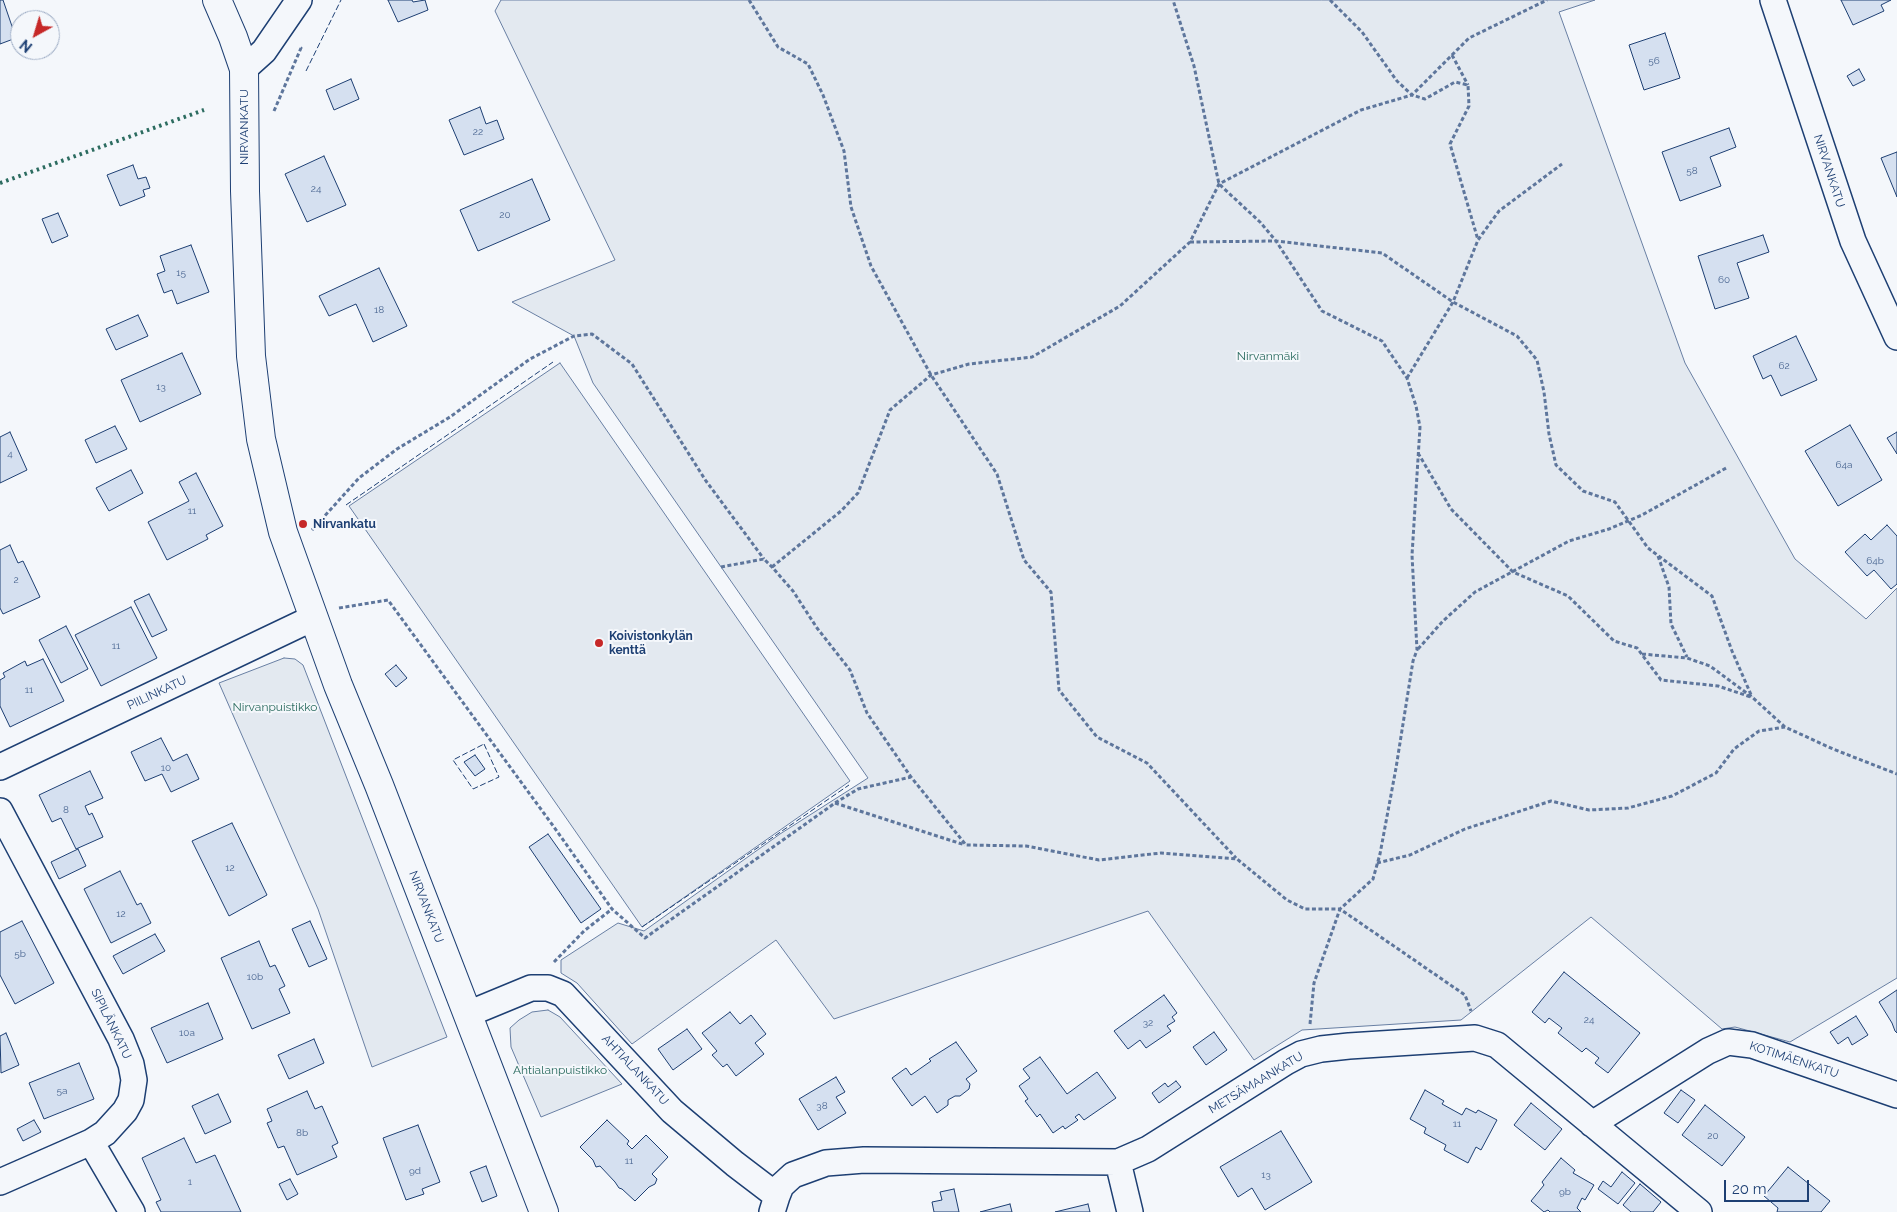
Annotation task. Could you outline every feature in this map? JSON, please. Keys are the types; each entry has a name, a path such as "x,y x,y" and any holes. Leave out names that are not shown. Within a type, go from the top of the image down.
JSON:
{"street":[{"name":"NIRVANKATU","path":"217,0 244,69 245,191 251,356 261,439 283,532 313,618 544,1212"},
{"path":"244,69 264,51 299,0"},
{"name":"NIRVANKATU","path":"1773,0 1853,241 1887,293 1897,337"},
{"name":"PIILINKATU","path":"0,767 313,618"},
{"name":"SIPILÄNKATU","path":"0,811 122,1039 131,1064 134,1080 131,1100 112,1127 91,1142 0,1182"},
{"path":"468,1014 531,988 548,988"},
{"name":"AHTIALANKATU","path":"548,988 563,994 574,1004 679,1118 775,1204"},
{"name":"METSÄMAANKATU","path":"775,1204 781,1186 793,1175 826,1162 864,1160 1118,1162 1148,1149 1286,1062 1308,1052 1321,1048 1475,1038 1497,1045 1699,1212"},
{"name":"KOTIMÄENKATU","path":"1592,1124 1708,1051 1728,1042 1752,1045 1897,1095"},
{"path":"91,1142 132,1212"},
{"path":"1118,1162 1130,1212"}],"path":[{"path":"749,0 778,47 808,64 823,95 844,151 851,208 871,266 931,375 997,474 1024,560 1052,592 1059,690 1097,737 1147,763 1237,859 1286,900 1305,909 1340,909 1465,995"},
{"path":"1173,0 1194,66 1219,184 1260,222 1276,241 1322,311 1382,341 1407,378 1416,406 1420,428 1412,555 1417,650"},
{"path":"1330,0 1362,32 1397,81 1412,95 1425,99 1456,82 1468,86"},
{"path":"772,567 841,511 858,493 890,410 931,375 969,364 1032,357 1120,306 1190,242 1219,184 1361,110 1412,95 1469,38 1547,0"},
{"path":"273,113 301,48 279,31"},
{"path":"1452,55 1468,86 1469,106 1450,144 1478,240"},
{"path":"1407,378 1452,302 1478,240 1499,211 1562,164"},
{"path":"1190,242 1276,241 1382,253 1452,302 1517,336 1536,360 1544,392 1549,434 1556,465 1583,491 1614,502 1648,548 1712,596 1732,652 1752,697"},
{"path":"291,553 359,478 397,449 450,417 530,359 574,336 592,334 632,364 706,481 764,559 793,591 817,628 850,670 867,713 911,777 966,845"},
{"path":"1418,453 1451,509 1513,572 1568,596 1614,642 1637,648 1661,680 1718,686 1752,697"},
{"path":"1308,1052 1314,983 1340,909 1373,879 1378,863 1396,768 1413,661 1417,650 1443,621 1475,592 1569,541 1609,529 1629,520 1728,467"},
{"path":"1657,555 1669,588 1671,624 1687,658"},
{"path":"721,567 764,559"},
{"path":"313,618 335,609 388,600 554,826 612,909 645,938 835,803 858,789 911,777"},
{"path":"1642,654 1687,658 1710,666 1752,697 1785,727 1833,749 1897,774"},
{"path":"1378,863 1410,855 1465,829 1551,801 1589,810 1628,808 1672,796 1716,773 1734,749 1759,731 1785,727"},
{"path":"835,803 966,845 1026,846 1100,860 1161,853 1237,859"},
{"path":"548,988 554,960 584,931 612,909"}],"green space":[{"name":"Nirvanmäki","path":"501,0 1595,0 1559,12 1685,363 1795,559 1866,619 1897,588 1897,978 1790,1042 1735,1027 1722,1029 1591,917 1461,1020 1302,1030 1254,1060 1148,911 834,1019 776,940 632,1044 577,983 561,973 561,960 618,923 644,931 780,834 868,778 593,383 574,336 512,302 615,260 495,11"},
{"name":"Koivistonkylän kenttä","path":"560,363 850,781 642,927 349,506"},
{"name":"Nirvanpuistikko","path":"284,658 295,659 303,665 447,1037 372,1067 318,909 219,683"},
{"name":"Ahtialanpuistikko","path":"548,1010 560,1017 622,1084 541,1117 511,1047 510,1028 532,1012"}],"building":[{"path":"0,0 3,0 10,20 10,40 0,44"},
{"path":"388,0 412,0 413,2 425,0 428,10 398,22"},
{"path":"1841,0 1891,0 1881,5 1884,11 1853,25"},
{"path":"1665,33 1680,78 1644,90 1629,45"},
{"path":"1859,69 1865,80 1853,86 1847,76"},
{"path":"351,79 359,99 334,110 326,90"},
{"path":"480,107 486,124 497,120 504,139 464,155 449,120"},
{"path":"1729,128 1736,147 1710,157 1721,186 1680,201 1662,152"},
{"path":"1897,152 1897,197 1881,158"},
{"path":"324,156 346,205 307,222 285,174"},
{"path":"133,165 138,179 146,177 150,188 143,190 145,196 120,206 107,175"},
{"path":"532,179 550,220 478,251 460,210"},
{"path":"58,213 68,236 52,243 42,219"},
{"path":"1763,235 1769,252 1737,263 1749,298 1715,309 1698,256"},
{"path":"191,245 209,292 177,304 172,290 164,293 157,274 165,271 160,256"},
{"path":"379,268 407,326 373,342 356,304 329,316 319,296"},
{"path":"138,315 148,336 116,350 106,329"},
{"path":"1796,336 1817,380 1781,396 1771,375 1763,379 1753,356"},
{"path":"182,353 201,394 140,422 121,380"},
{"path":"1850,425 1882,480 1838,506 1805,451"},
{"path":"115,426 127,449 96,463 85,440"},
{"path":"10,432 27,470 0,483 0,437"},
{"path":"1897,432 1897,454 1887,438"},
{"path":"131,470 143,493 109,511 96,488"},
{"path":"196,473 223,526 206,535 208,539 167,560 148,522 189,501 179,482"},
{"path":"1887,525 1897,536 1897,584 1891,589 1874,570 1867,576 1845,552 1865,534 1871,540"},
{"path":"10,545 18,563 23,561 40,597 3,614 0,608 0,550"},
{"path":"149,594 167,630 152,637 134,601"},
{"path":"131,607 157,658 101,686 75,635"},
{"path":"66,626 88,669 61,683 39,640"},
{"path":"43,659 64,701 10,727 0,706 0,680 5,677 3,673 25,661 27,666"},
{"path":"396,665 407,678 396,687 385,674"},
{"path":"161,738 173,761 187,754 199,779 171,792 162,774 145,781 131,752"},
{"path":"475,755 485,769 475,776 464,762"},
{"path":"90,771 103,798 85,806 89,815 92,813 103,837 76,849 61,818 52,822 39,795"},
{"path":"232,823 267,895 229,916 192,841"},
{"path":"548,834 601,909 581,923 529,847"},
{"path":"78,849 86,866 59,879 51,862"},
{"path":"120,871 137,905 141,903 151,923 111,943 84,889"},
{"path":"22,921 54,983 15,1004 0,975 0,932"},
{"path":"310,921 327,959 309,967 292,929"},
{"path":"155,934 165,951 123,974 113,956"},
{"path":"259,941 270,967 275,965 285,986 279,989 290,1013 252,1029 221,958"},
{"path":"1564,972 1640,1033 1608,1073 1595,1063 1599,1058 1586,1048 1582,1052 1558,1033 1562,1028 1549,1018 1545,1023 1532,1012"},
{"path":"1897,990 1897,1033 1879,1002"},
{"path":"1164,995 1177,1013 1172,1017 1175,1021 1167,1026 1171,1031 1146,1048 1140,1040 1128,1049 1114,1031"},
{"path":"208,1003 223,1039 167,1063 151,1028"},
{"path":"730,1012 740,1024 751,1015 766,1034 755,1043 764,1054 736,1076 727,1064 723,1067 712,1055 717,1051 702,1033"},
{"path":"1856,1016 1868,1035 1852,1045 1848,1037 1838,1044 1830,1032"},
{"path":"687,1029 702,1049 673,1070 658,1049"},
{"path":"1214,1032 1227,1050 1206,1065 1193,1047"},
{"path":"6,1033 19,1065 1,1073 0,1036"},
{"path":"314,1039 324,1063 289,1079 278,1055"},
{"path":"956,1042 977,1071 966,1079 970,1084 969,1089 960,1096 955,1096 948,1100 948,1105 937,1113 925,1096 912,1106 892,1078 906,1068 911,1075 931,1061 929,1059"},
{"path":"1040,1057 1067,1094 1097,1072 1116,1098 1084,1120 1079,1114 1075,1117 1078,1120 1065,1129 1063,1126 1053,1133 1040,1114 1037,1117 1025,1101 1028,1099 1019,1086 1030,1078 1023,1069"},
{"path":"79,1063 94,1099 44,1119 29,1083"},
{"path":"836,1077 845,1092 836,1097 846,1113 818,1130 799,1099"},
{"path":"1176,1081 1181,1087 1159,1103 1152,1093 1165,1083 1168,1087"},
{"path":"1425,1090 1444,1101 1442,1104 1462,1115 1466,1108 1476,1113 1478,1110 1497,1120 1481,1150 1476,1147 1468,1163 1444,1150 1446,1145 1424,1133 1426,1128 1410,1119"},
{"path":"1681,1090 1695,1100 1678,1123 1664,1113"},
{"path":"307,1091 315,1109 322,1106 338,1143 332,1146 337,1157 297,1175 284,1146 278,1148 267,1123 272,1121 267,1109"},
{"path":"218,1094 231,1122 205,1134 192,1106"},
{"path":"1531,1103 1562,1129 1545,1150 1514,1125"},
{"path":"1705,1105 1745,1137 1722,1166 1682,1135"},
{"path":"34,1120 41,1132 23,1141 17,1129"},
{"path":"607,1120 629,1141 627,1144 632,1149 646,1135 668,1157 652,1174 657,1179 655,1184 649,1187 635,1201 619,1188 600,1166 596,1167 593,1160 580,1147"},
{"path":"418,1125 440,1182 422,1189 424,1194 406,1200 383,1138"},
{"path":"1281,1131 1312,1182 1265,1210 1252,1188 1238,1197 1220,1167"},
{"path":"184,1138 196,1163 215,1155 241,1212 161,1212 156,1202 161,1200 142,1158"},
{"path":"1561,1158 1575,1170 1573,1173 1594,1185 1585,1200 1582,1198 1577,1208 1581,1212 1550,1212 1548,1210 1544,1212 1531,1201 1544,1185 1542,1182"},
{"path":"486,1166 497,1196 482,1202 470,1172"},
{"path":"1788,1167 1830,1201 1821,1212 1777,1212 1778,1208 1764,1196"},
{"path":"1622,1172 1635,1183 1618,1204 1598,1189 1603,1181 1611,1187"},
{"path":"290,1179 298,1194 287,1200 279,1184"},
{"path":"1640,1184 1661,1202 1653,1212 1631,1212 1623,1205"},
{"path":"954,1189 959,1212 934,1212 932,1202 942,1200 940,1192"},
{"path":"1010,1204 1012,1212 980,1212"},
{"path":"1088,1204 1090,1212 1055,1212"}],"hedge":[{"path":"0,183 204,110"}],"fence":[{"path":"306,71 341,0"},
{"path":"346,505 553,362"},
{"path":"484,744 499,777 473,789 453,760 484,744"},
{"path":"642,927 849,785"}],"place":[{"name":"Nirvankatu","path":"303,524"},
{"name":"Koivistonkylän kenttä","path":"599,643"}]}
